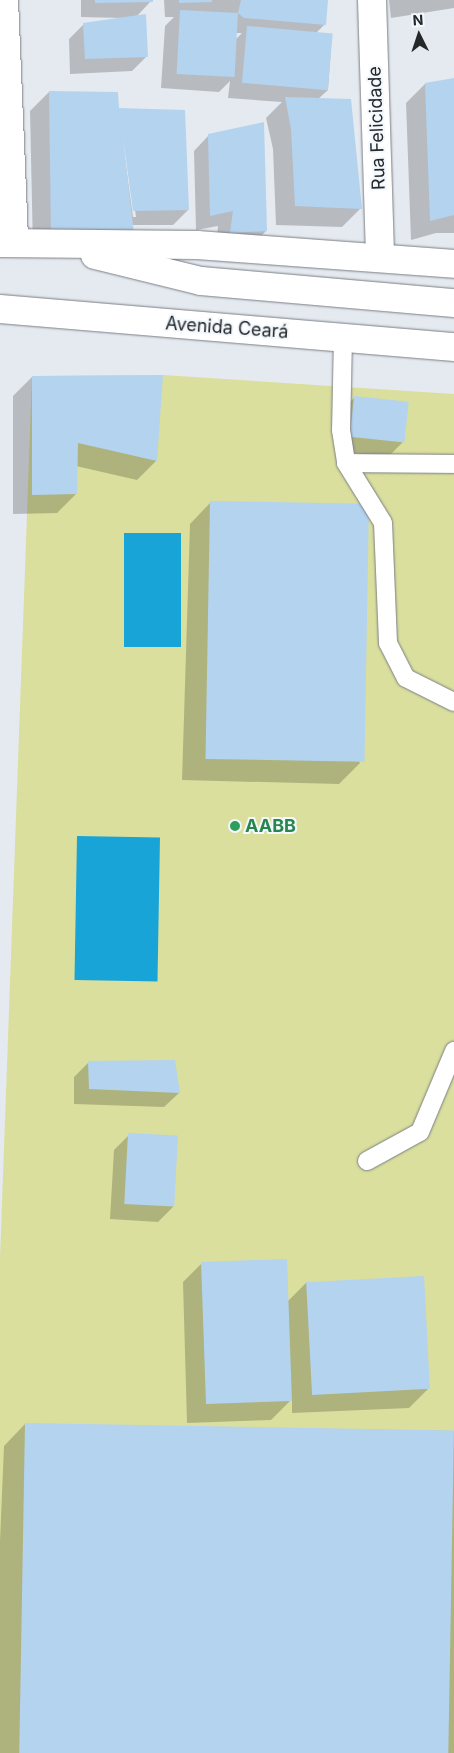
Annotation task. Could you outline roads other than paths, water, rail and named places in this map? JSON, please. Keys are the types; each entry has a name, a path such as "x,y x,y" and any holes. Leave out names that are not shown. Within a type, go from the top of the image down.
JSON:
{"main road":[{"path":"4,0 7,243 197,245 380,256 454,264"},
{"name":"Rua Felicidade","path":"372,0 380,256"},
{"path":"50,244 201,281 454,303"},
{"name":"Avenida Ceará","path":"0,309 454,347"}],"lane":[{"path":"343,337 341,430 346,463 383,523 388,643 406,678 454,702"},
{"path":"346,463 454,464"},
{"path":"367,1161 420,1132 454,1051"}],"water":[{"path":"124,533 181,533 181,647 124,647"},
{"path":"77,836 160,837 157,981 74,980"}],"place":[{"name":"AABB","path":"235,826"}]}
